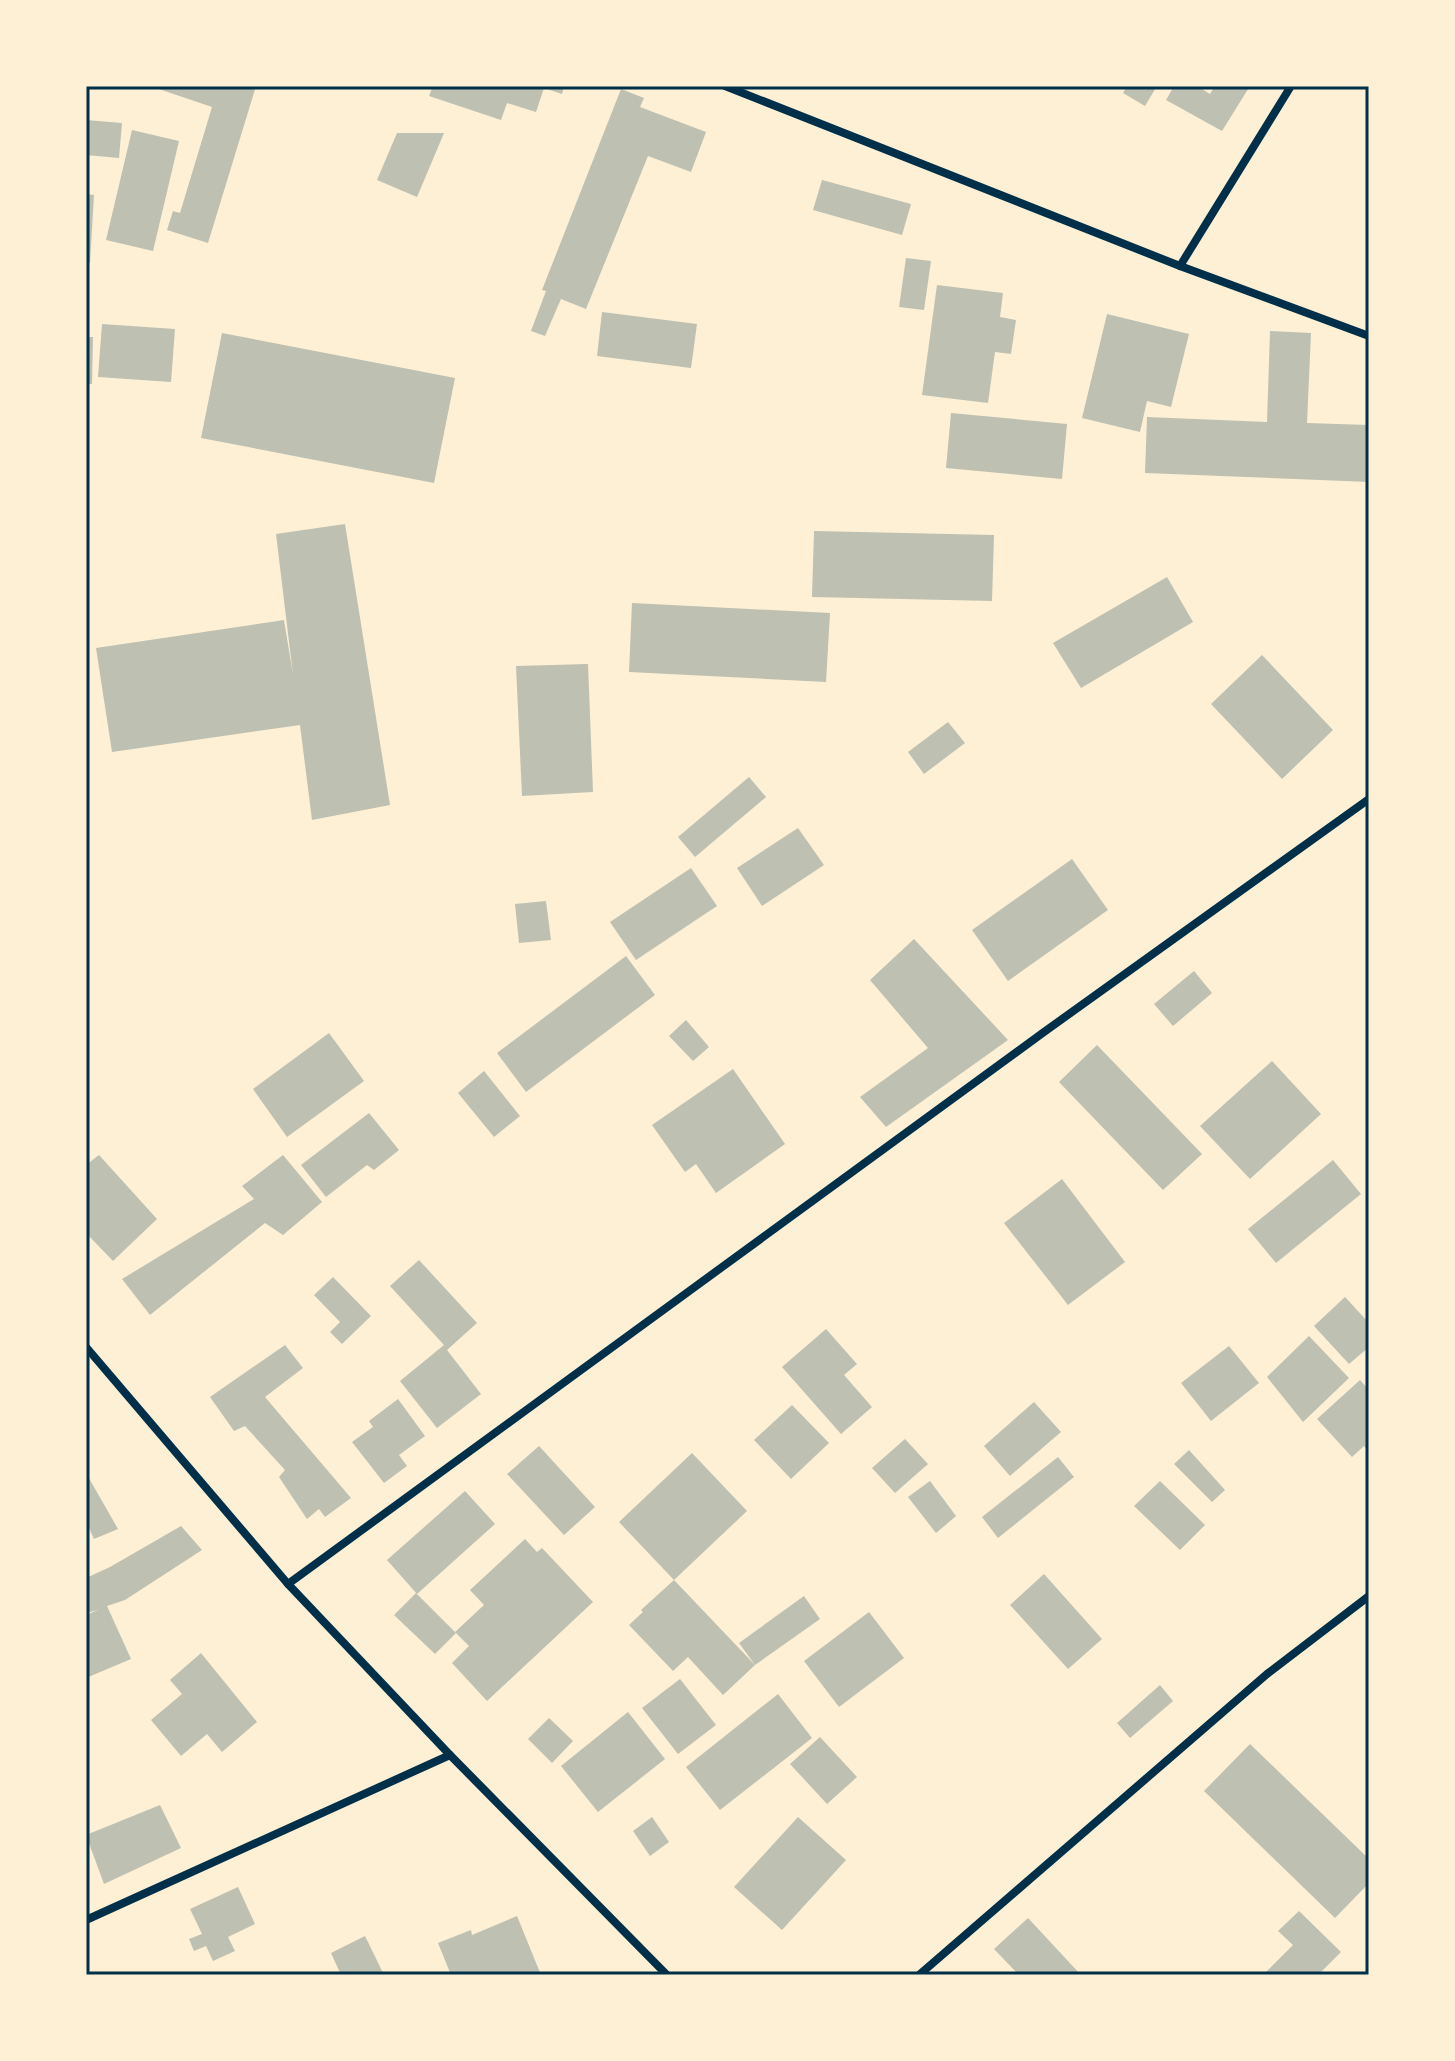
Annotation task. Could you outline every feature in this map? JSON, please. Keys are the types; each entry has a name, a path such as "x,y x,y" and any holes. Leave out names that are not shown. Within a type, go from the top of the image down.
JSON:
{"street":[{"path":"725,86 1180,266 1369,336"},
{"path":"1180,266 1291,86"},
{"path":"288,1584 1031,1041 1369,799"},
{"path":"86,1347 288,1584 450,1755 667,1975"},
{"path":"919,1975 1267,1674 1369,1596"},
{"path":"86,1920 450,1755"}],"building":[{"path":"150,86 256,86 208,243 167,230 173,211 180,213 212,107"},
{"path":"433,86 564,86 562,94 544,88 536,112 507,103 501,120 429,96"},
{"path":"1127,86 1157,86 1145,106 1123,93"},
{"path":"1174,86 1197,86 1210,94 1215,86 1250,86 1222,131 1166,100"},
{"path":"621,89 644,98 640,107 706,132 691,172 648,156 586,309 561,299 545,336 531,331 546,291 542,290"},
{"path":"86,120 122,123 119,158 86,155"},
{"path":"132,130 179,141 153,251 106,240"},
{"path":"397,133 444,133 417,197 377,180"},
{"path":"822,180 911,204 902,235 813,210"},
{"path":"86,194 94,195 90,263 86,263"},
{"path":"906,258 931,261 924,310 899,307"},
{"path":"937,285 1003,293 1000,317 1016,320 1011,354 995,352 988,403 922,395"},
{"path":"602,312 697,324 691,368 597,356"},
{"path":"1107,314 1189,334 1171,407 1147,401 1140,432 1082,418"},
{"path":"102,324 175,329 171,382 98,377"},
{"path":"1270,331 1311,333 1307,423 1369,425 1369,482 1145,473 1147,417 1267,422"},
{"path":"222,333 455,378 434,483 201,438"},
{"path":"86,337 93,337 92,384 86,384"},
{"path":"951,413 1067,424 1062,479 946,468"},
{"path":"345,524 390,805 312,820 300,725 112,752 96,648 284,620 293,675 276,534"},
{"path":"814,531 994,535 992,601 812,597"},
{"path":"1167,577 1193,622 1081,688 1053,643"},
{"path":"632,603 830,613 826,682 629,672"},
{"path":"1262,655 1333,730 1282,779 1211,704"},
{"path":"588,664 593,792 522,796 516,666"},
{"path":"948,722 965,743 924,774 908,752"},
{"path":"749,777 766,797 695,857 678,837"},
{"path":"798,828 824,865 762,906 737,868"},
{"path":"1072,859 1108,910 1008,981 972,930"},
{"path":"691,868 717,906 636,960 610,922"},
{"path":"546,901 551,940 519,943 515,904"},
{"path":"914,939 1008,1040 886,1127 860,1097 928,1048 870,980"},
{"path":"626,956 655,995 526,1092 497,1053"},
{"path":"1194,971 1212,993 1173,1026 1154,1004"},
{"path":"686,1020 709,1047 693,1061 669,1036"},
{"path":"329,1033 364,1081 287,1137 253,1089"},
{"path":"1097,1045 1202,1154 1163,1190 1059,1082"},
{"path":"1272,1061 1321,1114 1250,1179 1200,1126"},
{"path":"733,1069 785,1144 716,1193 696,1164 685,1172 652,1125"},
{"path":"484,1071 520,1116 494,1137 458,1093"},
{"path":"369,1113 399,1150 374,1170 367,1165 326,1197 301,1165"},
{"path":"99,1155 157,1219 113,1261 86,1233 86,1165"},
{"path":"283,1155 322,1202 283,1235 265,1223 150,1315 122,1279 254,1199 242,1186"},
{"path":"1333,1160 1361,1194 1276,1263 1248,1229"},
{"path":"1062,1179 1125,1262 1068,1305 1004,1223"},
{"path":"419,1260 477,1323 447,1350 481,1394 437,1428 400,1381 444,1345 390,1286"},
{"path":"333,1277 371,1316 342,1344 330,1332 340,1322 314,1295"},
{"path":"1345,1297 1369,1323 1369,1347 1349,1364 1314,1326"},
{"path":"826,1329 857,1364 844,1375 872,1407 841,1434 782,1367"},
{"path":"1309,1336 1349,1378 1303,1422 1267,1377"},
{"path":"285,1345 303,1368 265,1397 351,1498 325,1517 319,1509 307,1519 279,1477 285,1470 245,1426 234,1431 210,1397"},
{"path":"1229,1346 1259,1383 1211,1421 1181,1383"},
{"path":"1360,1380 1369,1390 1369,1452 1364,1446 1352,1457 1317,1419"},
{"path":"398,1399 425,1436 399,1455 407,1466 384,1483 352,1442 373,1427 369,1421"},
{"path":"1034,1402 1061,1432 1010,1476 984,1446"},
{"path":"792,1405 829,1443 791,1479 754,1440"},
{"path":"905,1439 928,1464 895,1493 872,1468"},
{"path":"539,1446 595,1507 564,1535 507,1474"},
{"path":"1189,1450 1225,1490 1212,1502 1174,1464"},
{"path":"692,1453 747,1511 674,1580 619,1522"},
{"path":"1058,1457 1074,1477 998,1538 982,1517"},
{"path":"86,1473 118,1529 94,1539 86,1521"},
{"path":"930,1481 956,1516 936,1533 908,1497"},
{"path":"1160,1481 1205,1525 1180,1550 1134,1506"},
{"path":"465,1491 495,1524 417,1594 387,1560"},
{"path":"181,1526 202,1550 125,1600 107,1606 131,1659 86,1678 86,1615 98,1610 86,1613 86,1578"},
{"path":"525,1539 537,1552 542,1548 593,1602 487,1701 452,1663 469,1646 455,1632 484,1605 470,1590"},
{"path":"1044,1574 1102,1639 1068,1669 1010,1605"},
{"path":"674,1580 755,1665 723,1695 688,1657 673,1671 629,1625"},
{"path":"416,1593 456,1633 435,1654 394,1615"},
{"path":"804,1596 820,1619 755,1665 739,1643"},
{"path":"869,1612 904,1658 839,1707 804,1661"},
{"path":"201,1653 257,1722 222,1752 207,1734 181,1756 151,1720 182,1694 170,1680"},
{"path":"680,1679 716,1725 678,1754 642,1708"},
{"path":"1160,1685 1173,1701 1130,1738 1117,1723"},
{"path":"778,1694 812,1738 720,1810 686,1767"},
{"path":"628,1712 665,1759 598,1812 561,1766"},
{"path":"549,1718 573,1741 552,1763 528,1739"},
{"path":"820,1737 857,1777 827,1804 790,1764"},
{"path":"1250,1744 1369,1859 1369,1883 1335,1918 1204,1791"},
{"path":"160,1805 181,1848 104,1884 86,1835"},
{"path":"652,1817 669,1842 650,1856 633,1831"},
{"path":"798,1817 846,1860 782,1930 734,1887"},
{"path":"238,1887 255,1924 228,1937 235,1951 213,1961 206,1946 194,1951 189,1939 202,1934 190,1909"},
{"path":"1299,1911 1341,1952 1318,1975 1263,1975 1293,1945 1278,1931"},
{"path":"517,1916 541,1975 451,1975 438,1943 471,1930 472,1935"},
{"path":"1028,1918 1081,1975 1019,1975 994,1949"},
{"path":"365,1936 384,1975 341,1975 331,1953"}]}
